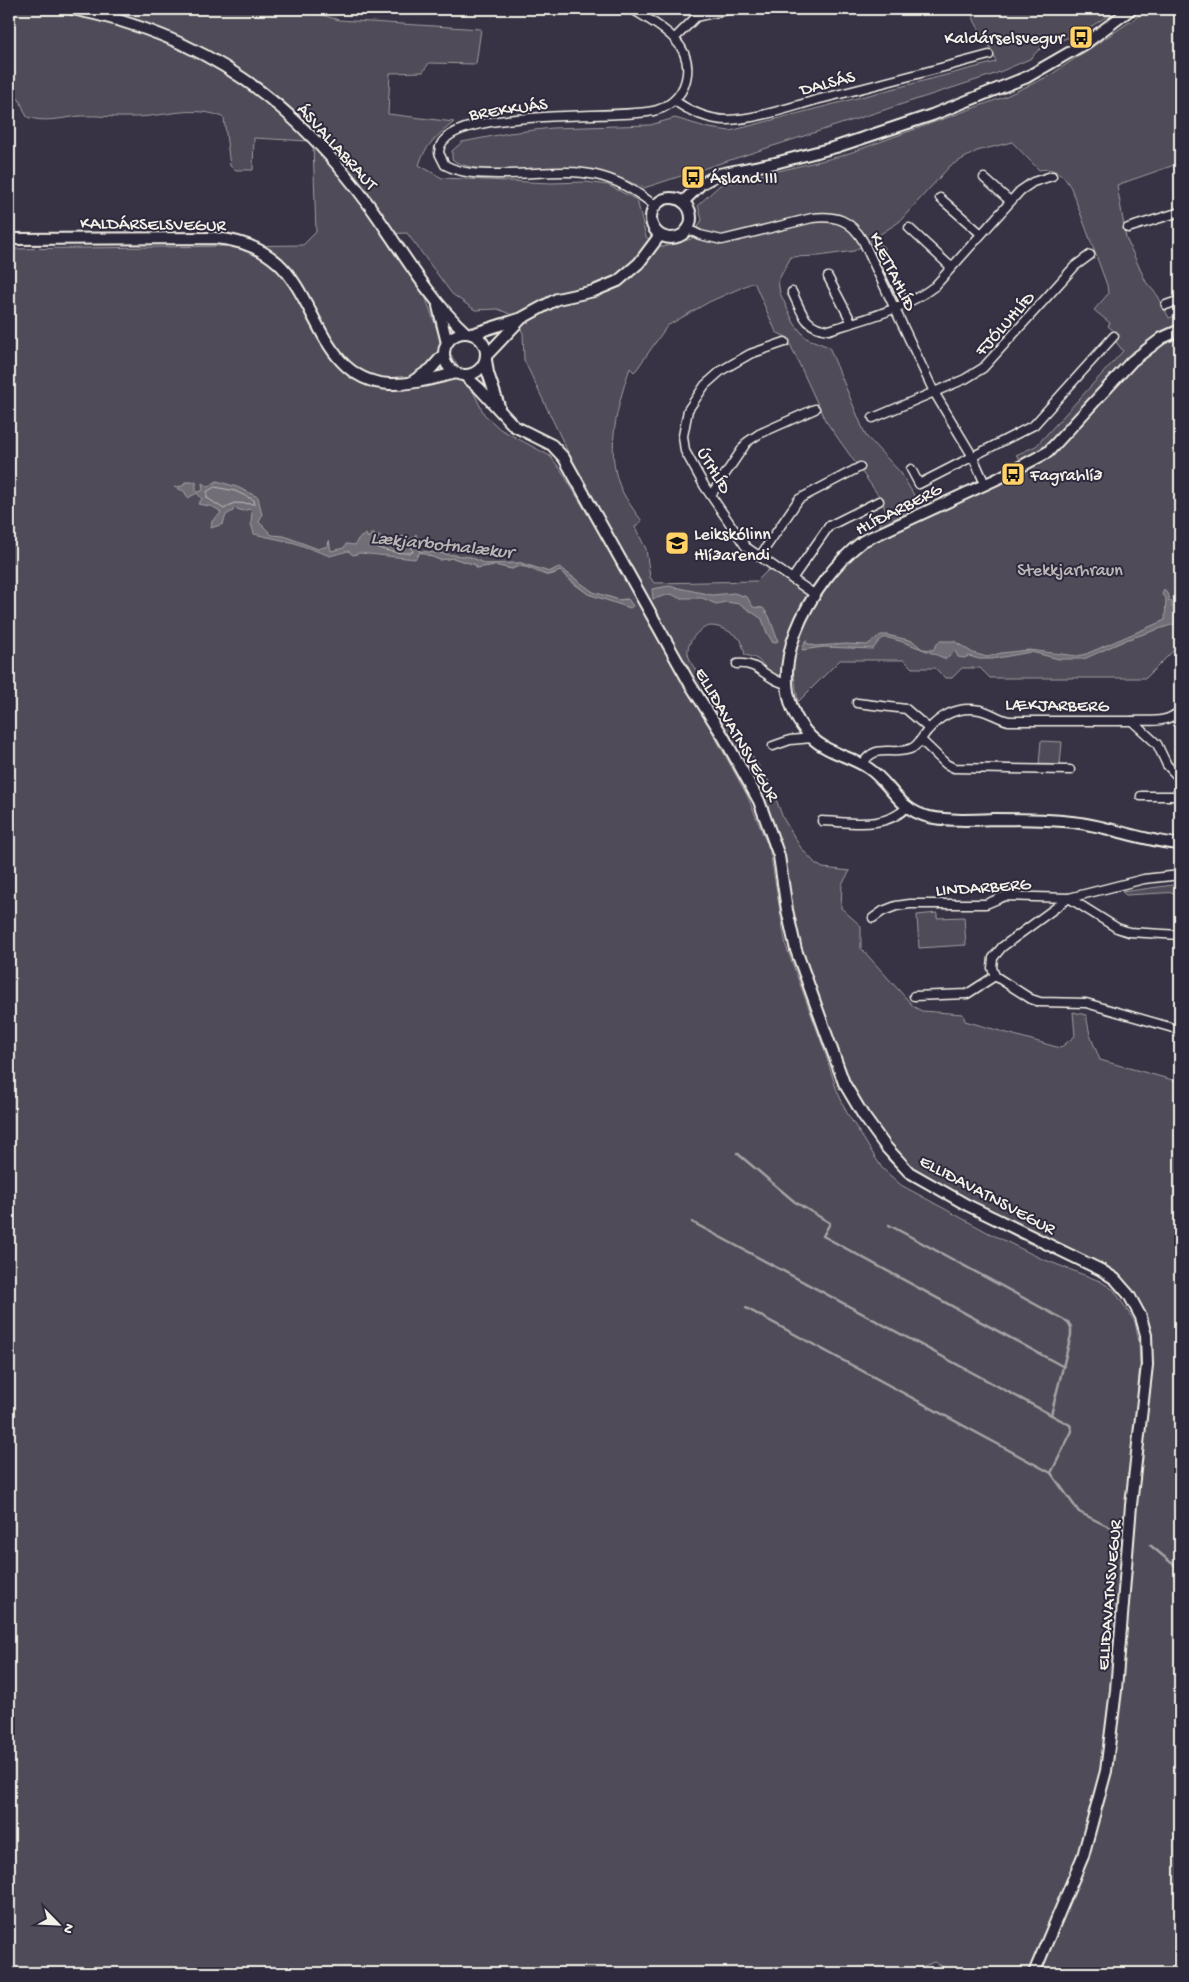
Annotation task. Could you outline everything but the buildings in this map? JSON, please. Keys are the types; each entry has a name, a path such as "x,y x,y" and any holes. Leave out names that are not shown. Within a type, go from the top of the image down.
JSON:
{"main road":[{"name":"ÁSVALLABRAUT","path":"72,9 104,15 145,28 176,41 226,66 271,98 318,142 351,182 436,300 469,333"},
{"path":"683,202 701,184 719,174 804,157 836,147 948,108 1027,77 1086,43 1131,9"},
{"path":"668,198 683,202 691,215 688,229 675,238 660,235 651,221 655,206 668,198"},
{"path":"410,382 431,369 444,354 448,343 454,336 522,318 557,299 594,291 618,281 639,263 660,235"},
{"name":"KALDÁRSELSVEGUR","path":"9,239 216,238 245,243 269,255 289,276 340,361 351,370 377,382 410,382 460,374"},
{"name":"ÁSVALLABRAUT","path":"436,300 448,343"},
{"path":"444,354 449,367 460,374 480,369 486,357 522,318"},
{"name":"HLÍÐARBERG","path":"1180,330 1162,338 1132,361 1048,452 864,541 846,555 814,594 794,636 790,652 788,684 793,708 812,738 874,773 897,800 928,816 954,820 1034,820 1080,823 1180,844"},
{"path":"469,333 482,341 486,357"},
{"name":"ELLIÐAVATNSVEGUR","path":"486,357 488,373 501,412"},
{"name":"ELLIÐAVATNSVEGUR","path":"460,374 479,388 514,426 552,445 564,458 682,669 750,782 776,844 796,950 844,1083 875,1132 909,1172 967,1205 1110,1276 1129,1295 1141,1318 1146,1336 1147,1366 1131,1505 1116,1690 1109,1749 1091,1832 1069,1894 1034,1973"}],"street":[{"path":"632,9 675,38 682,49 688,71 684,86 674,101"},
{"path":"675,38 696,17 732,9"},
{"name":"DALSÁS","path":"674,101 688,110 707,116 726,120 738,119 774,112 990,55"},
{"name":"BREKKUÁS","path":"655,206 621,182 600,174 578,172 514,174 464,172 451,168 442,162 439,147 449,135 477,125 574,114 642,113 658,110 674,101"},
{"path":"792,292 807,322 812,326 829,330 905,304 922,296 934,286 1010,201 1033,182 1052,176"},
{"path":"984,178 1010,201"},
{"path":"940,198 980,233"},
{"path":"1128,228 1180,212"},
{"name":"KLETTAHLÍÐ","path":"688,229 700,235 722,240 827,216 840,218 852,224 858,232 934,392 973,457 985,484"},
{"path":"909,228 951,267"},
{"path":"879,250 905,304"},
{"name":"FJÓLUHLÍÐ","path":"873,418 934,392 983,368 1075,266 1090,255"},
{"path":"828,277 852,323"},
{"path":"1166,305 1180,300"},
{"path":"911,469 918,484 1034,425 1114,336"},
{"name":"ÚTHLÍÐ","path":"785,342 750,354 722,370 705,385 688,410 683,436 685,451 711,495 746,547 814,594"},
{"path":"711,495 747,442 759,434 815,409"},
{"path":"760,556 800,499 860,467"},
{"path":"792,579 829,526 879,501"},
{"path":"737,664 746,662 756,665 773,679 788,684"},
{"path":"856,703 895,706 906,709 928,729"},
{"name":"LÆKJARBERG","path":"921,740 928,729 950,711 980,710 1009,721 1162,721 1171,719 1180,712"},
{"name":"LÆKJARBERG","path":"1132,721 1157,744 1167,765 1180,779"},
{"path":"773,746 790,740 812,738"},
{"path":"862,765 867,756 875,751 909,750 915,747 921,740 946,764 954,768 1070,770"},
{"path":"1140,796 1180,796"},
{"path":"822,821 885,821 898,816 908,806"},
{"name":"LINDARBERG","path":"873,918 882,911 903,905 986,904 1005,896 1069,898 1144,879 1180,875"},
{"path":"1069,898 1117,928 1130,932 1180,935"},
{"name":"LINDARBERG","path":"995,976 992,968 993,958 1002,947 1069,898"},
{"path":"914,996 967,994 995,976 1031,999 1040,1002 1086,1003 1180,1030"}],"green space":[{"name":"Stekkjarhraun","path":"9,9 302,9 339,20 481,29 476,64 429,63 423,72 390,73 388,114 454,122 428,146 419,165 442,178 551,183 586,182 608,185 637,200 646,237 663,247 691,239 702,220 698,205 720,185 841,156 1004,97 1049,76 1149,9 1180,9 1180,163 1117,185 1126,238 1146,282 1158,296 1169,318 1180,314 1180,325 1117,371 1049,442 1022,461 1016,455 1036,446 1123,351 1116,342 1116,333 1108,326 1110,323 1094,310 1108,294 1107,285 1071,188 1062,175 1050,170 1039,170 1012,142 977,151 950,166 899,222 854,251 819,256 791,257 778,281 780,293 794,323 806,338 829,347 866,436 901,473 914,495 917,506 879,527 886,512 881,499 825,420 790,344 786,337 776,332 754,282 709,302 667,326 637,369 634,372 630,368 616,420 613,448 616,474 620,486 630,505 642,521 635,527 646,549 650,577 654,583 757,581 768,570 772,570 808,597 867,544 1041,462 1056,451 1130,370 1163,343 1180,334 1180,644 1146,678 990,678 980,668 962,668 952,678 945,678 935,668 912,668 904,660 840,660 798,702 794,675 783,674 782,679 774,677 757,659 745,655 741,640 728,631 712,626 703,629 689,645 688,656 770,783 783,818 801,848 816,864 823,868 850,871 842,884 841,908 861,926 861,948 914,1007 922,1011 963,1014 965,1021 1060,1048 1075,1036 1073,1012 1086,1015 1090,1035 1100,1060 1180,1082 1180,1973 1038,1973 1078,1878 1095,1830 1108,1780 1148,1339 1127,1292 1096,1271 1028,1243 908,1179 889,1161 865,1126 847,1094 800,962 770,829 586,490 524,360 523,333 512,315 498,309 475,310 452,294 407,233 381,234 424,293 439,335 471,387 484,414 500,429 550,456 561,470 643,606 747,795 770,851 786,946 824,1049 836,1088 847,1113 882,1168 901,1185 989,1233 1040,1258 1100,1281 1114,1290 1135,1322 1139,1342 1140,1365 1114,1668 1100,1781 1086,1836 1063,1900 1030,1973 955,1973 934,1962 907,1973 9,1973 9,249 303,245 316,232 313,145 308,141 254,138 253,170 236,170 230,166 224,118 202,112 179,112 134,117 80,116 53,120 33,119 27,117 19,99 12,98 14,67 9,67","holes":["417,542 419,551 471,557 485,564 521,563 549,572 559,567 593,592 619,600 626,599 628,605 588,594 569,580 561,571 548,575 525,567 512,569 495,565 476,568 476,565 453,558 440,560 420,552 418,556"]},
{"path":"970,9 1118,9 1083,31 1043,47 1032,58 995,74 644,188 612,175 587,169 511,170 475,168 452,159 452,151 462,142 509,133 552,128 650,125 675,118 709,128 730,131 996,62 991,48 975,23"},
{"path":"1041,741 1062,742 1060,765 1039,764"},
{"path":"1180,884 1180,892 1126,895 1122,892"},
{"path":"937,913 937,918 964,917 966,945 919,948 917,915"}],"water":[{"path":"217,481 237,487 258,497 262,515 259,522 272,535 284,536 318,549 328,546 329,540 331,551 344,548 346,544 355,545 358,539 366,534 368,538 372,533 375,535 373,541 379,535 386,539 400,539 402,536 413,539 416,534 419,551 471,557 485,564 521,563 549,572 559,567 593,592 619,600 628,599 633,606 630,608 588,594 560,571 547,575 521,566 512,569 495,565 476,568 476,565 453,558 440,560 420,552 415,559 360,553 353,555 348,551 330,556 295,543 254,534 251,523 252,512 249,509 243,511 234,508 233,511 226,515 223,524 211,528 212,521 221,513 219,510 198,504 202,499 197,493 188,498 184,491 174,487 183,486 185,482 196,482 196,491 199,492 203,490 202,483 208,487"},
{"path":"669,586 712,595 734,593 747,597 753,607 763,608 769,616 778,641 773,643 762,619 740,604 726,602 716,604 702,598 679,598 671,594 653,599 652,589"},
{"path":"1164,589 1170,598 1168,600 1172,602 1172,607 1179,607 1180,622 1126,640 1084,659 1059,659 1031,652 992,659 979,659 969,656 964,658 958,657 955,651 946,659 922,649 933,650 939,641 954,641 973,653 987,657 1001,653 1029,650 1077,656 1086,654 1165,620 1166,598 1162,595"},
{"path":"881,635 913,641 922,649 884,638 873,649 824,647 802,650 806,640 806,643 815,646 867,645"}],"waterway":[{"path":"737,1153 795,1202 830,1223 823,1236 1064,1367"},
{"path":"692,1222 1070,1425 1072,1431 1051,1473"},
{"path":"889,1225 1068,1322 1071,1327 1071,1335 1051,1415"},
{"path":"746,1308 1051,1473 1079,1512 1117,1531"},
{"path":"1150,1545 1180,1570"}],"place":[{"name":"Kaldárselsvegur","path":"1081,37"},
{"name":"Ásland III","path":"693,177"},
{"name":"Fagrahlíð","path":"1013,474"},
{"name":"Leikskólinn Hlíðarendi","path":"677,543"}],"water label":[{"name":"Lækjarbotnalækur","path":"442,543"}]}
